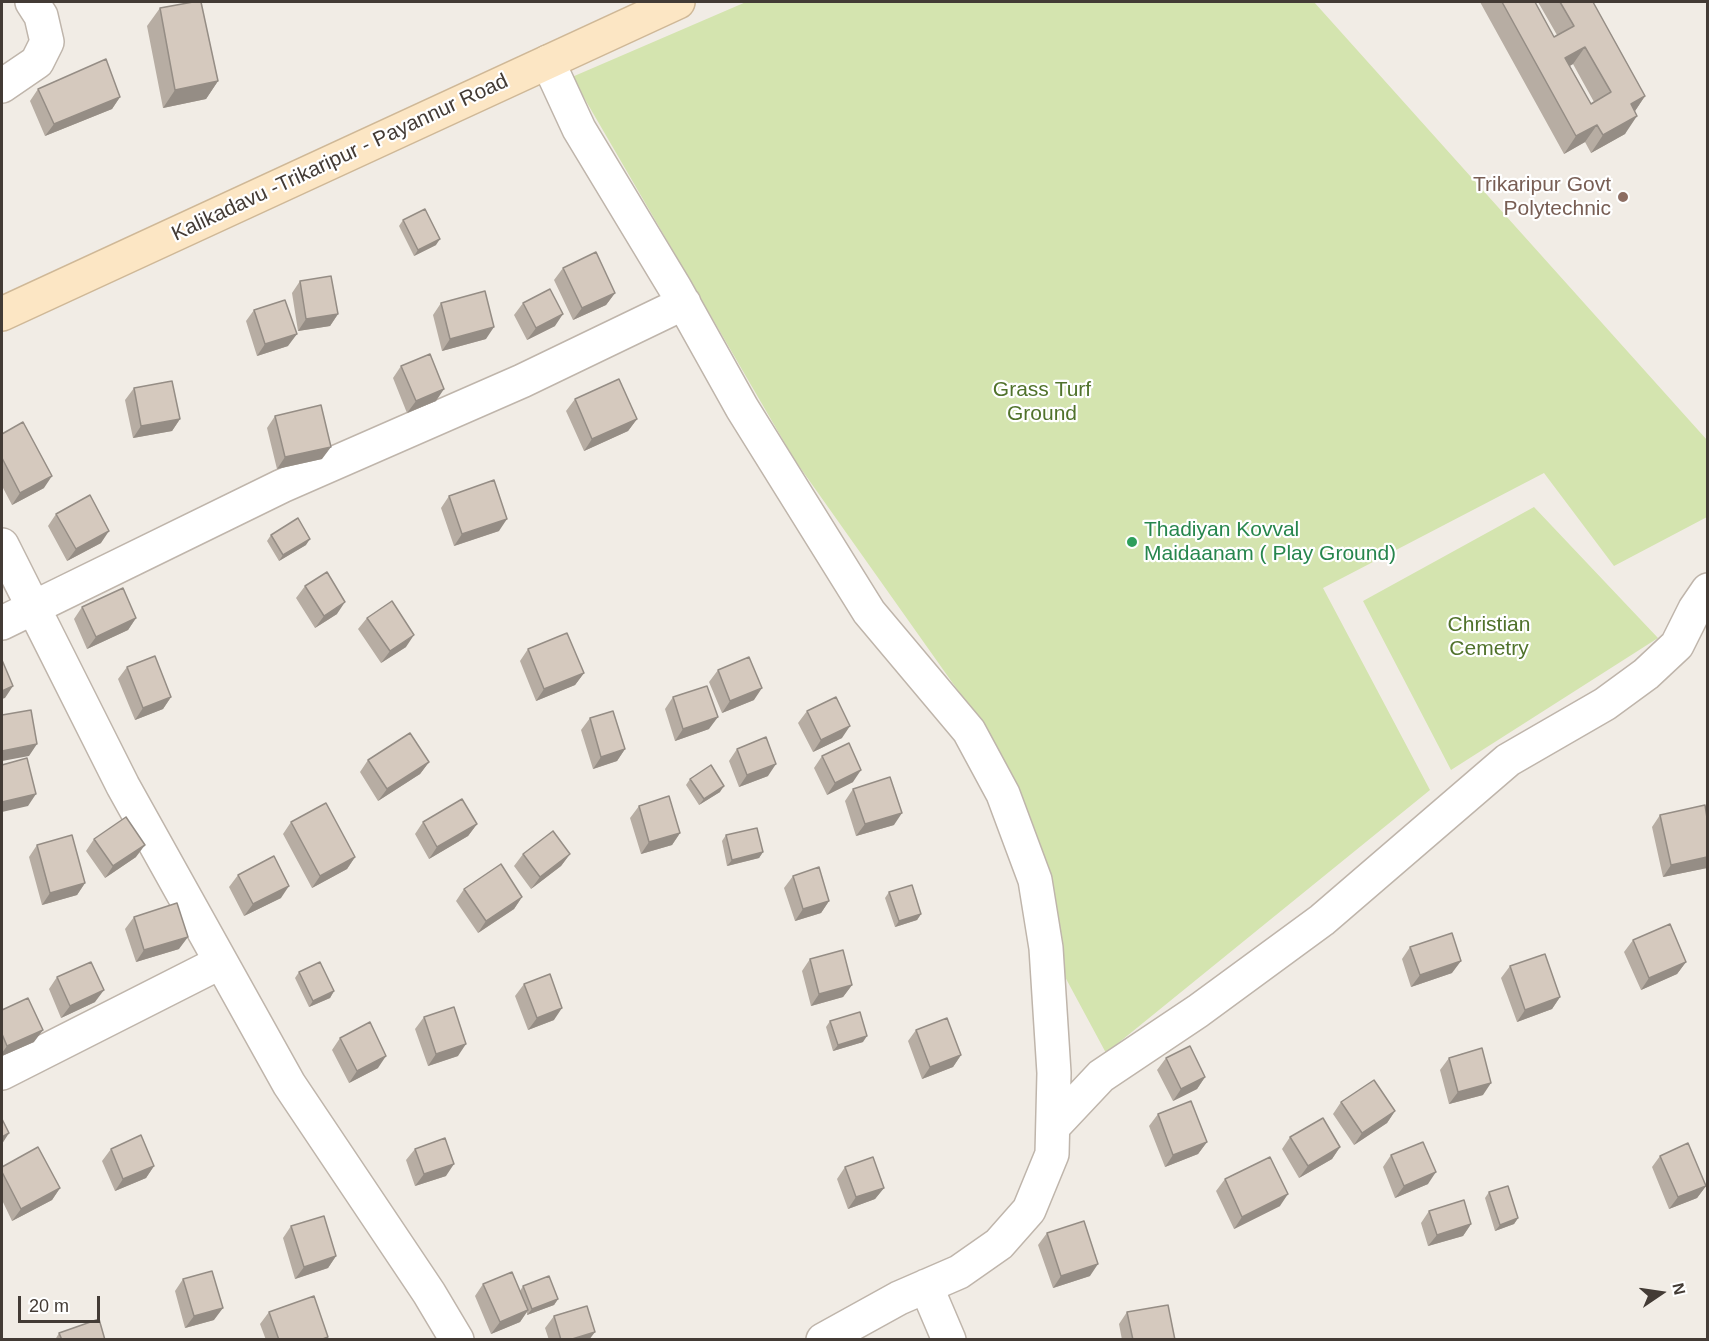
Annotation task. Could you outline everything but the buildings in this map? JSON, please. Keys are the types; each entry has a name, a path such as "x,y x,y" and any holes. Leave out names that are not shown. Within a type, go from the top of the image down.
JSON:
{"main road":[{"name":"Kalikadavu -Trikaripur - Payannur Road","path":"2,314 678,2"}],"street":[{"path":"2,86 37,62 47,42 41,16 33,2"},
{"path":"548,62 579,129 684,303 742,408 870,612 969,731 1003,794 1035,880 1046,948 1054,1073 1052,1154 1029,1210 999,1244 959,1272 899,1298 823,1340"},
{"path":"2,623 282,486 522,381 684,303"},
{"path":"2,545 123,786 289,1084 429,1293 457,1340"},
{"path":"1053,1127 1101,1076 1198,1011 1322,920 1508,760 1605,704 1646,674 1677,645 1704,605"},
{"path":"2,1073 221,962"},
{"path":"926,1286 949,1340"}],"green space":[{"name":"Thadiyan Kovval Maidaanam ( Play Ground)","path":"746,2 1314,2 1707,440 1707,517 1614,566 1544,473 1323,588 1430,790 1106,1053 1057,962 971,709 794,459 572,77"},
{"name":"Christian Cemetry","path":"1534,507 1658,638 1451,770 1363,601"}],"place":[{"name":"Trikaripur Govt Polytechnic","path":"1623,197"},
{"name":"Thadiyan Kovval Maidaanam ( Play Ground)","path":"1132,542"}],"park label":[{"name":"Grass Turf Ground","path":"1042,402"}]}
